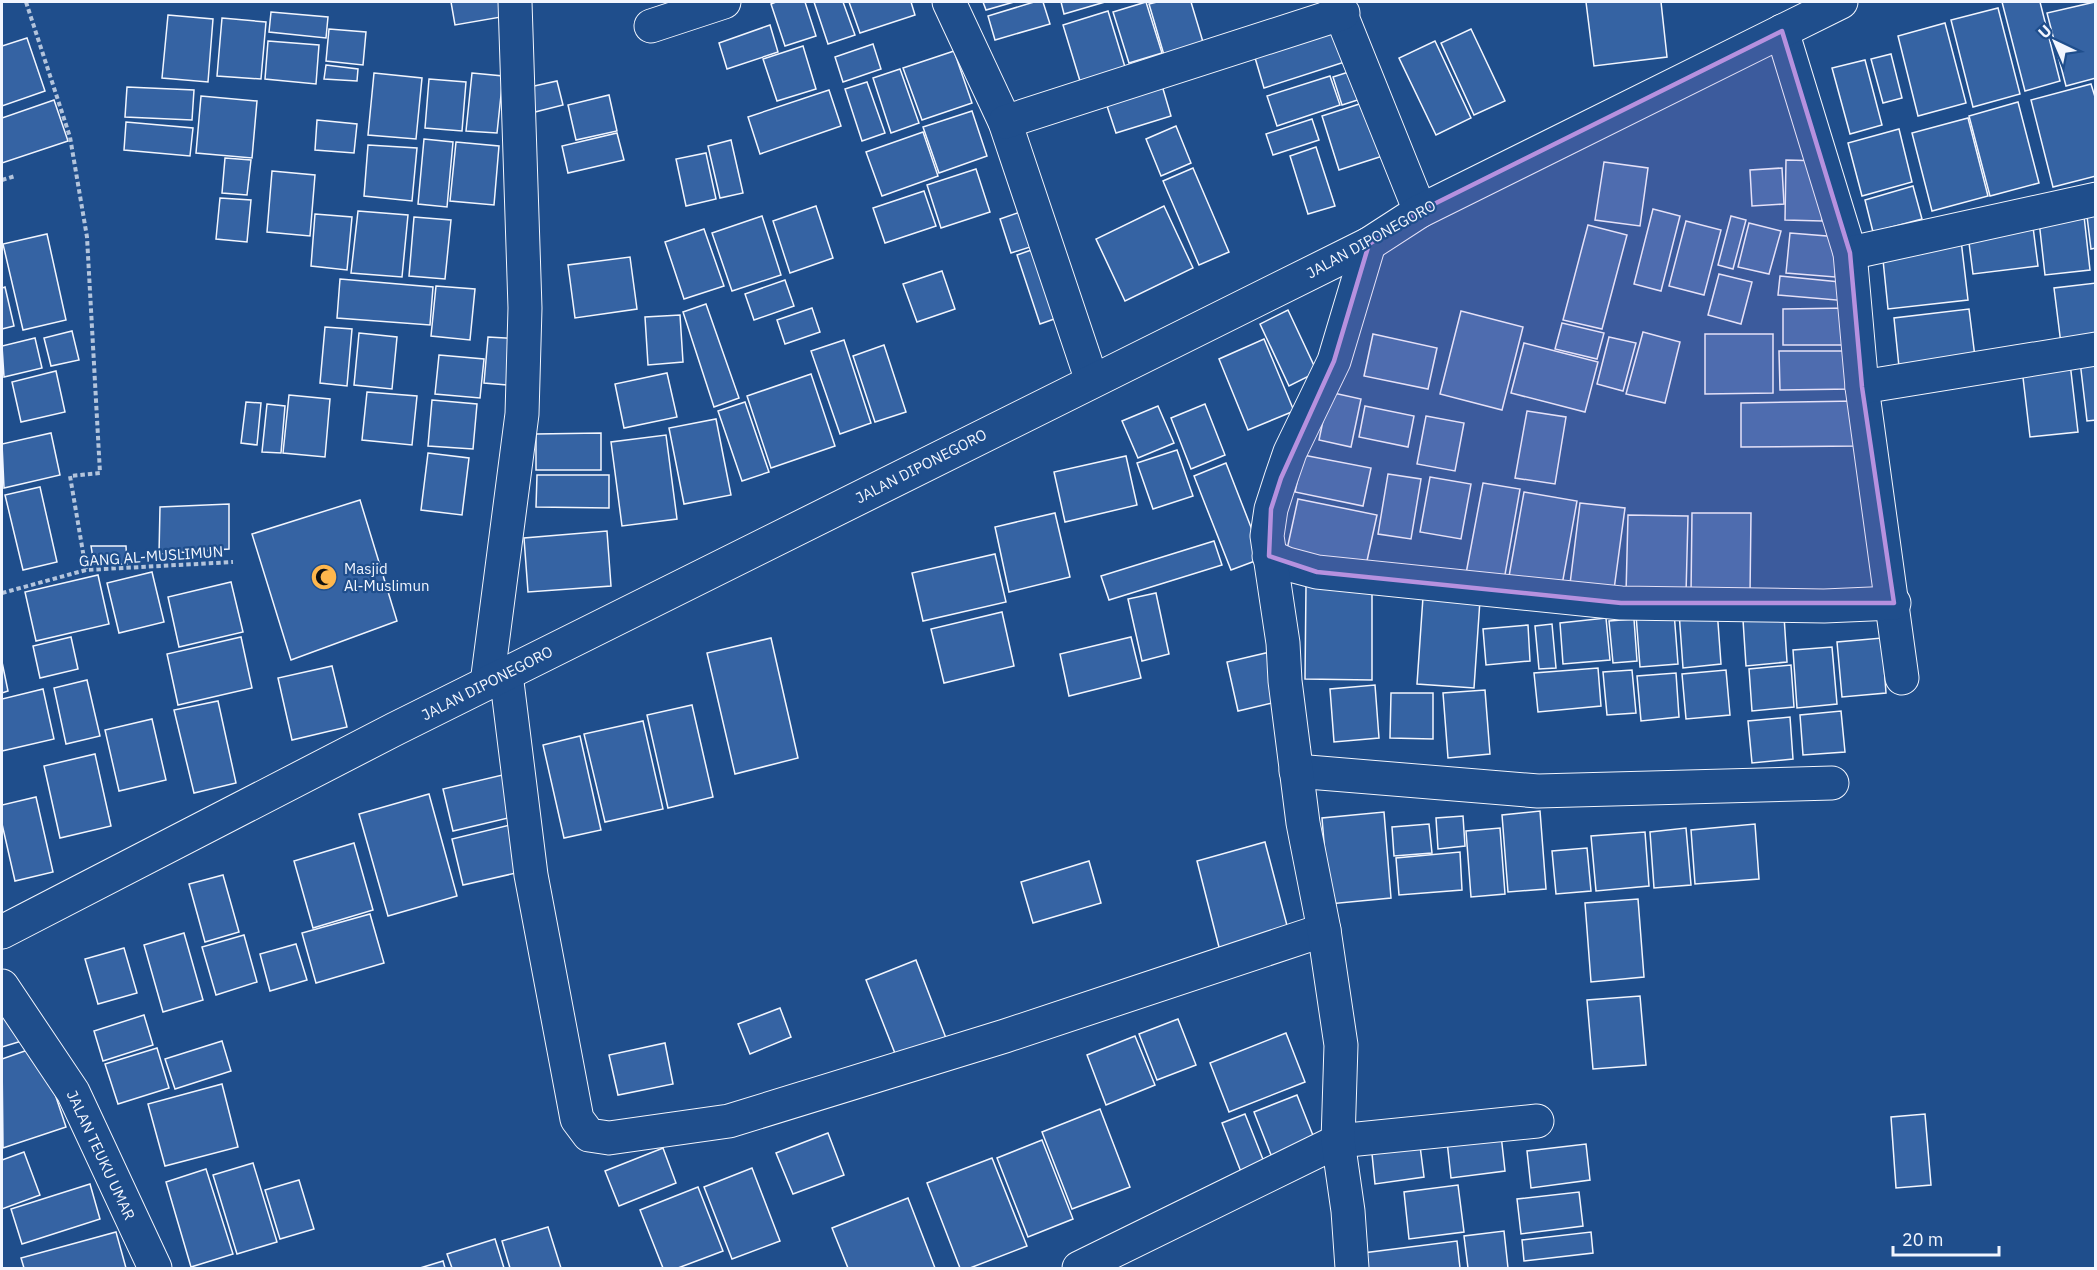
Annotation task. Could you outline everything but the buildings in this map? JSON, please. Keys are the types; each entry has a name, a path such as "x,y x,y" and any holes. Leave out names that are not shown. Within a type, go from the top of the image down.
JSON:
{"street":[{"path":"515,2 525,308 522,414 496,678 577,1119 589,1135 609,1138 729,1121 1005,1036 1324,930"},
{"path":"651,26 724,2"},
{"path":"949,2 1005,122 1092,381"},
{"name":"JALAN DIPONEGORO","path":"2,932 496,678 1369,244 1420,211 1782,31 1823,6"},
{"path":"1005,122 1340,7 1420,211"},
{"path":"1782,31 1850,253 1862,387 1894,603 1902,678"},
{"path":"1850,253 2096,199"},
{"path":"1352,1269 1348,1211 1338,1141 1341,1045 1324,930 1296,771 1285,681 1283,643 1267,536 1271,509 1290,452 1334,361 1369,244"},
{"path":"1862,387 2096,349"},
{"path":"1269,556 1287,564 1317,572 1621,603 1824,606 1894,603"},
{"path":"1296,771 1538,791 1832,783"},
{"name":"JALAN TEUKU UMAR","path":"2,986 73,1092 155,1269"},
{"path":"1079,1269 1338,1141 1537,1121"}],"path":[{"path":"26,2 70,136 87,237 100,472 70,476 86,570"},
{"path":"2,180 15,176"},
{"name":"GANG AL-MUSLIMUN","path":"2,593 86,570 233,562"}],"highlighted area":[{"path":"1782,31 1850,253 1862,387 1894,603 1621,603 1317,572 1269,556 1271,509 1281,478 1334,361 1369,244 1420,211"}],"place":[{"name":"Masjid Al-Muslimun","path":"324,577"}]}
